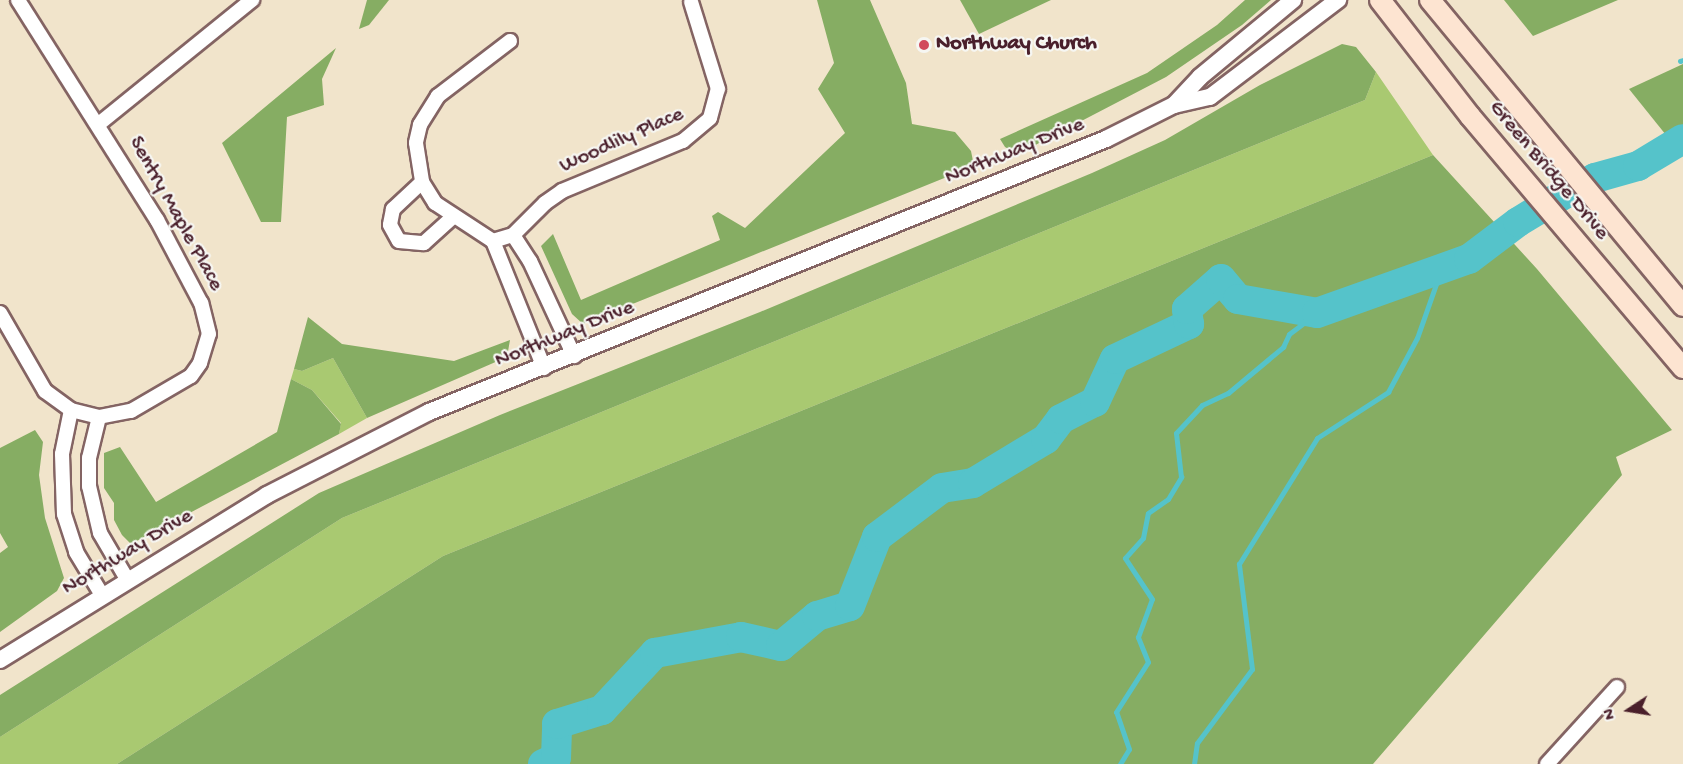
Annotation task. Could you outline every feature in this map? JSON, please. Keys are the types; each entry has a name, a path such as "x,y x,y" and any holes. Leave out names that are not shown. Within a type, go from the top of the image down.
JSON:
{"main road":[{"name":"Green Bridge Drive","path":"1380,0 1470,117 1683,368"},
{"name":"Green Bridge Drive","path":"1430,0 1683,306"}],"street":[{"name":"Sentry Maple Place","path":"18,0 100,123 201,303 209,334 203,356 191,376 131,411 99,417 70,410"},
{"path":"100,123 252,0"},
{"name":"Northway Drive","path":"1174,105 1200,77 1293,0"},
{"name":"Northway Drive","path":"0,660 127,579 267,495 429,412 574,356 1106,139 1174,105 1210,97 1258,65 1338,0"},
{"name":"Woodlily Place","path":"513,235 544,202 562,191 683,141 710,118 718,89 691,2"},
{"path":"510,41 452,84 428,109 416,143 422,182 435,203 453,218 492,242 544,368"},
{"path":"422,182 393,209 390,225 399,242 424,243 453,218"},
{"path":"492,242 513,235 530,261 574,356"},
{"path":"0,313 36,379 57,403 70,410 62,454 64,514 76,552 102,595"},
{"path":"99,417 89,458 89,486 100,533 127,579"},
{"path":"1547,764 1617,687"}],"green space":[{"path":"367,0 389,0 369,25 359,29"},
{"path":"817,0 870,0 906,83 912,124 955,132 971,151 974,166 583,324 572,314 541,246 553,234 581,300 720,240 712,216 718,212 745,228 845,133 818,89 834,63"},
{"path":"960,0 1051,0 979,34"},
{"path":"1245,0 1271,0 1242,25 1166,77 1018,154 1005,147 1000,139 1147,73 1217,25"},
{"path":"1504,0 1618,0 1533,36"},
{"path":"1342,44 1356,47 1376,72 1365,100 342,518 0,737 0,695 319,493 500,415 760,312 1092,173 1165,140 1260,85"},
{"path":"336,48 322,79 324,105 287,117 281,222 261,222 222,143"},
{"path":"1683,64 1683,137 1670,140 1629,89"},
{"path":"1376,72 1433,155 443,556 117,764 0,764 0,737 342,518 1365,100"},
{"path":"1433,155 1537,269 1672,430 1616,457 1622,475 1373,764 117,764 443,556"},
{"path":"308,317 342,344 454,361 510,340 507,357 367,418 333,358 302,371 294,369"},
{"path":"333,358 367,418 339,434 341,423 312,390 291,379 294,369 302,371"},
{"path":"291,379 312,390 341,424 339,434 131,544 122,535 114,520 114,503 104,488 104,453 120,447 156,502 277,432"},
{"path":"35,430 43,442 39,475 45,518 64,578 57,591 0,632 0,553 8,547 0,533 0,448"}],"waterway":[{"path":"543,764 556,758 557,724 602,710 655,653 741,637 781,646 817,616 850,606 877,537 942,488 973,483 1046,439 1061,419 1095,402 1115,359 1189,324 1187,309 1221,279 1238,299 1317,313 1469,259 1518,222 1561,196 1595,178 1638,166 1683,139"},
{"path":"1194,764 1197,743 1252,669 1239,564 1317,438 1388,392 1417,338 1441,270"},
{"path":"1120,764 1129,749 1116,712 1148,662 1138,637 1152,599 1125,558 1143,538 1148,513 1168,499 1181,477 1176,433 1202,405 1228,393 1283,347 1289,334 1317,313"}],"place":[{"name":"Northway Church","path":"924,45"}]}
